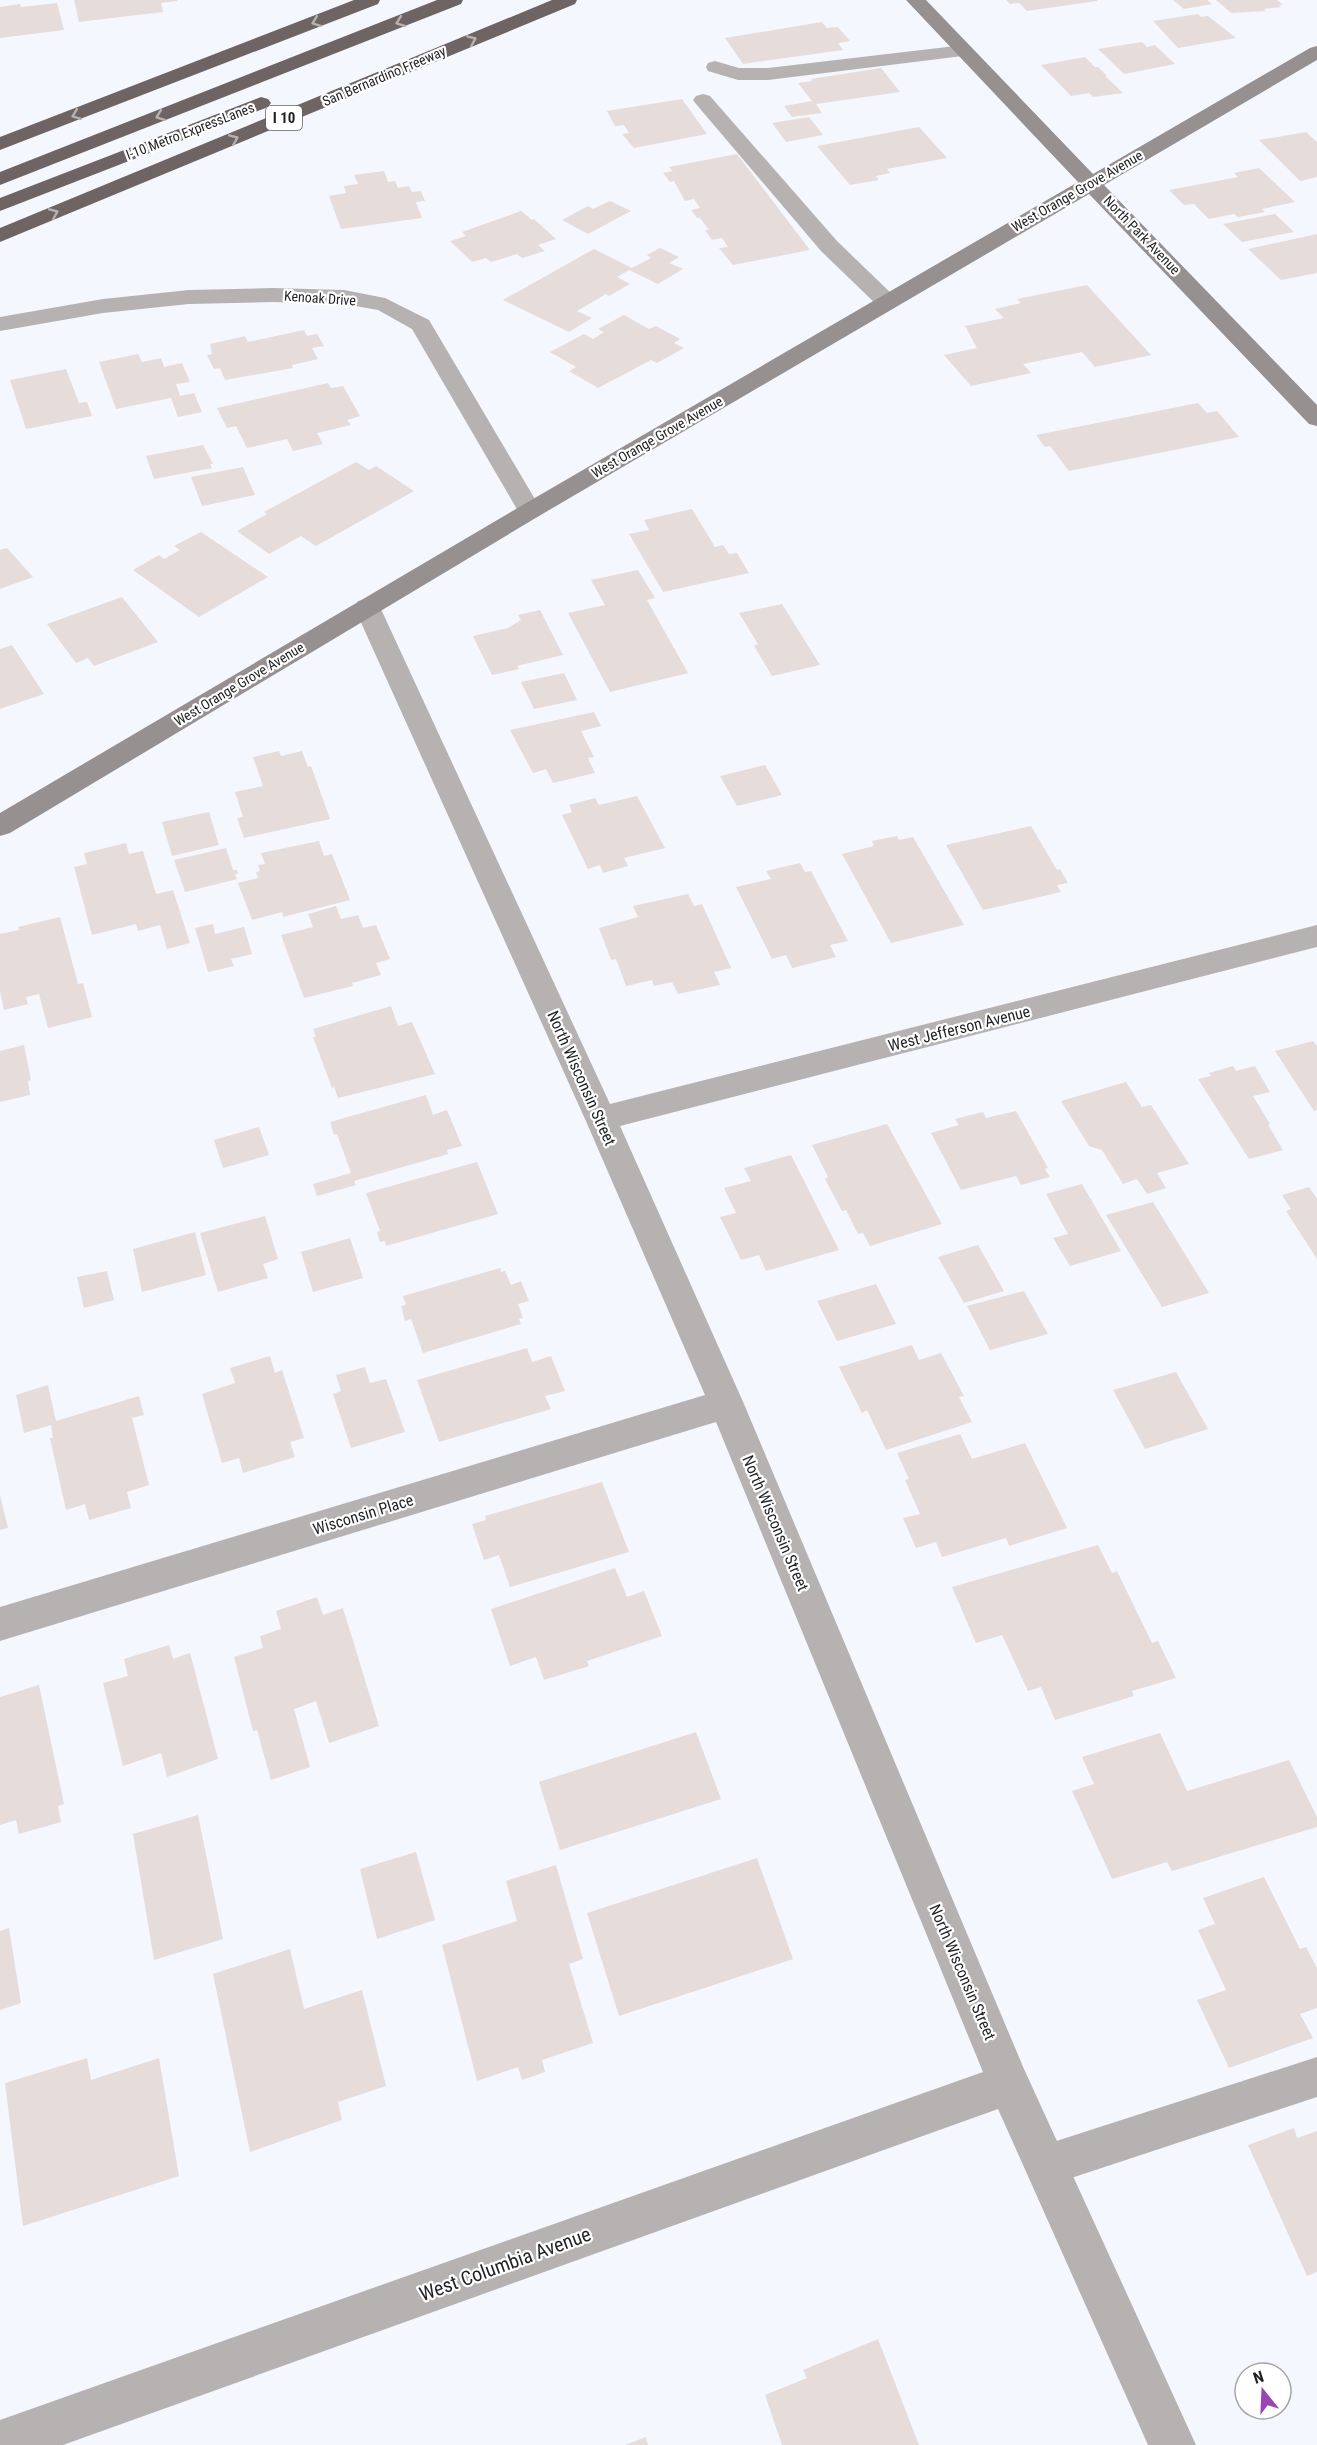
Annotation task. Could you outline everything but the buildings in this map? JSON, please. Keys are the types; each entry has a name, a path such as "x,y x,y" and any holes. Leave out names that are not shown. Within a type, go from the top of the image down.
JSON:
{"highway":[{"path":"0,144 370,0"},
{"name":"I-10 Metro ExpressLanes","path":"0,179 454,0"},
{"name":"San Bernardino Freeway","path":"0,236 568,0"},
{"name":"I-10 Metro ExpressLanes","path":"0,205 275,98"}],"street":[{"name":"North Park Avenue","path":"915,0 1317,419"},
{"name":"West Orange Grove Avenue","path":"0,826 530,511 1317,52"},
{"path":"703,100 829,246 887,302"},
{"name":"Kenoak Drive","path":"0,324 103,306 189,297 273,295 344,297 385,305 421,325 530,511"},
{"name":"North Wisconsin Street","path":"367,607 601,1119 726,1404 1009,2084 1172,2445"},
{"name":"West Jefferson Avenue","path":"601,1119 1317,936"},
{"name":"Wisconsin Place","path":"0,1624 726,1404"},
{"name":"West Columbia Avenue","path":"0,2444 1009,2084"}],"lane":[{"path":"715,67 738,74 768,74 964,51"},
{"path":"1047,2165 1317,2077"}]}
